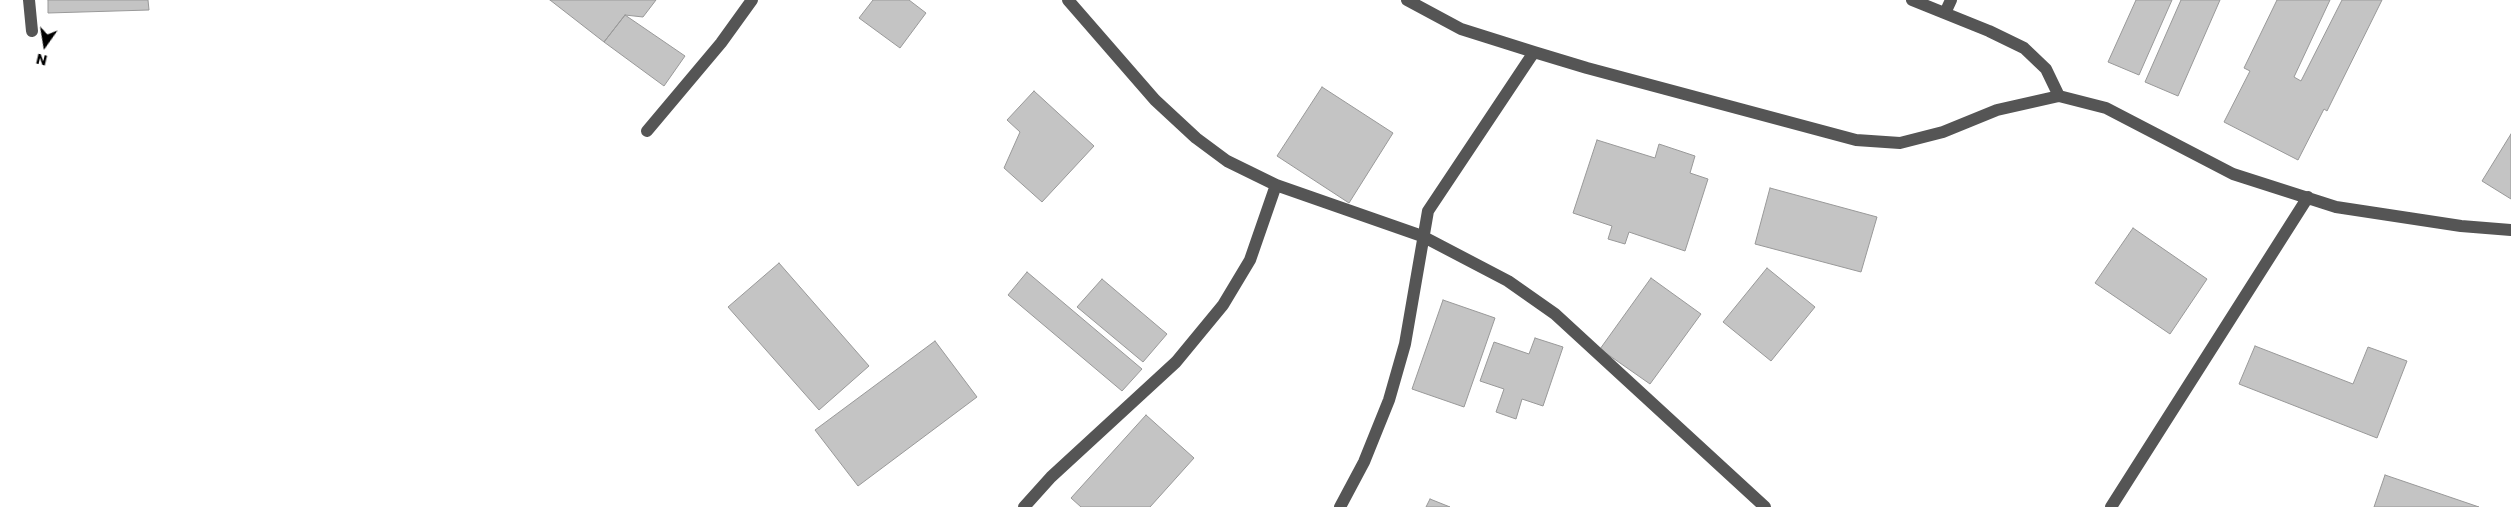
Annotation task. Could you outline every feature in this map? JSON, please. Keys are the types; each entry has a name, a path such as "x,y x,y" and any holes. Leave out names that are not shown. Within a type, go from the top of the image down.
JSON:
{"street":[{"path":"29,0 32,32"},
{"path":"647,131 721,43 752,0"},
{"path":"1068,0 1155,100 1196,138 1227,161 1276,185 1422,236 1508,281 1555,314 1765,507"},
{"path":"1407,0 1461,29 1534,52 1586,68 1856,140 1900,143 1943,132 1996,110 2059,96 2106,108 2232,174 2336,207 2461,226 2511,230"},
{"path":"1912,0 2024,48 2046,69 2059,96"},
{"path":"1945,13 1951,0"},
{"path":"1340,507 1364,462 1389,400 1405,344 1422,236 1428,212 1534,52"},
{"path":"1024,507 1051,477 1176,362 1223,305 1250,260 1276,185"},
{"path":"2111,507 2308,197"}],"building":[{"path":"48,0 148,0 149,10 48,13"},
{"path":"550,0 656,0 643,17 625,15 604,42"},
{"path":"873,0 909,0 926,13 900,48 859,18"},
{"path":"2136,0 2172,0 2139,75 2108,62"},
{"path":"2181,0 2220,0 2178,96 2145,82"},
{"path":"2277,0 2330,0 2294,77 2301,81 2342,0 2382,0 2327,111 2324,109 2298,160 2224,122 2250,71 2244,68"},
{"path":"625,15 685,56 664,86 604,42"},
{"path":"1322,87 1393,133 1349,203 1277,156"},
{"path":"1034,91 1094,146 1042,202 1004,168 1020,132 1007,120"},
{"path":"2511,134 2511,199 2482,181"},
{"path":"1597,140 1655,158 1659,144 1695,156 1690,173 1708,179 1685,251 1629,232 1625,244 1608,239 1612,226 1573,213"},
{"path":"1770,188 1877,217 1861,272 1755,244"},
{"path":"2133,228 2207,279 2170,334 2095,283"},
{"path":"779,263 869,366 819,410 728,307"},
{"path":"1767,268 1815,307 1771,361 1723,322"},
{"path":"1027,272 1142,369 1122,391 1008,295"},
{"path":"1651,278 1701,314 1650,384 1600,349"},
{"path":"1102,279 1167,334 1143,362 1077,307"},
{"path":"1443,300 1495,318 1464,407 1412,389"},
{"path":"1535,338 1563,347 1543,406 1522,399 1516,419 1496,412 1504,389 1480,381 1494,342 1529,354"},
{"path":"935,341 977,397 858,486 815,430"},
{"path":"2255,346 2353,384 2368,347 2407,361 2377,438 2239,384"},
{"path":"1146,415 1194,458 1150,507 1081,507 1071,498"},
{"path":"2385,475 2479,507 2374,507"},
{"path":"1430,499 1450,507 1426,507"}]}
